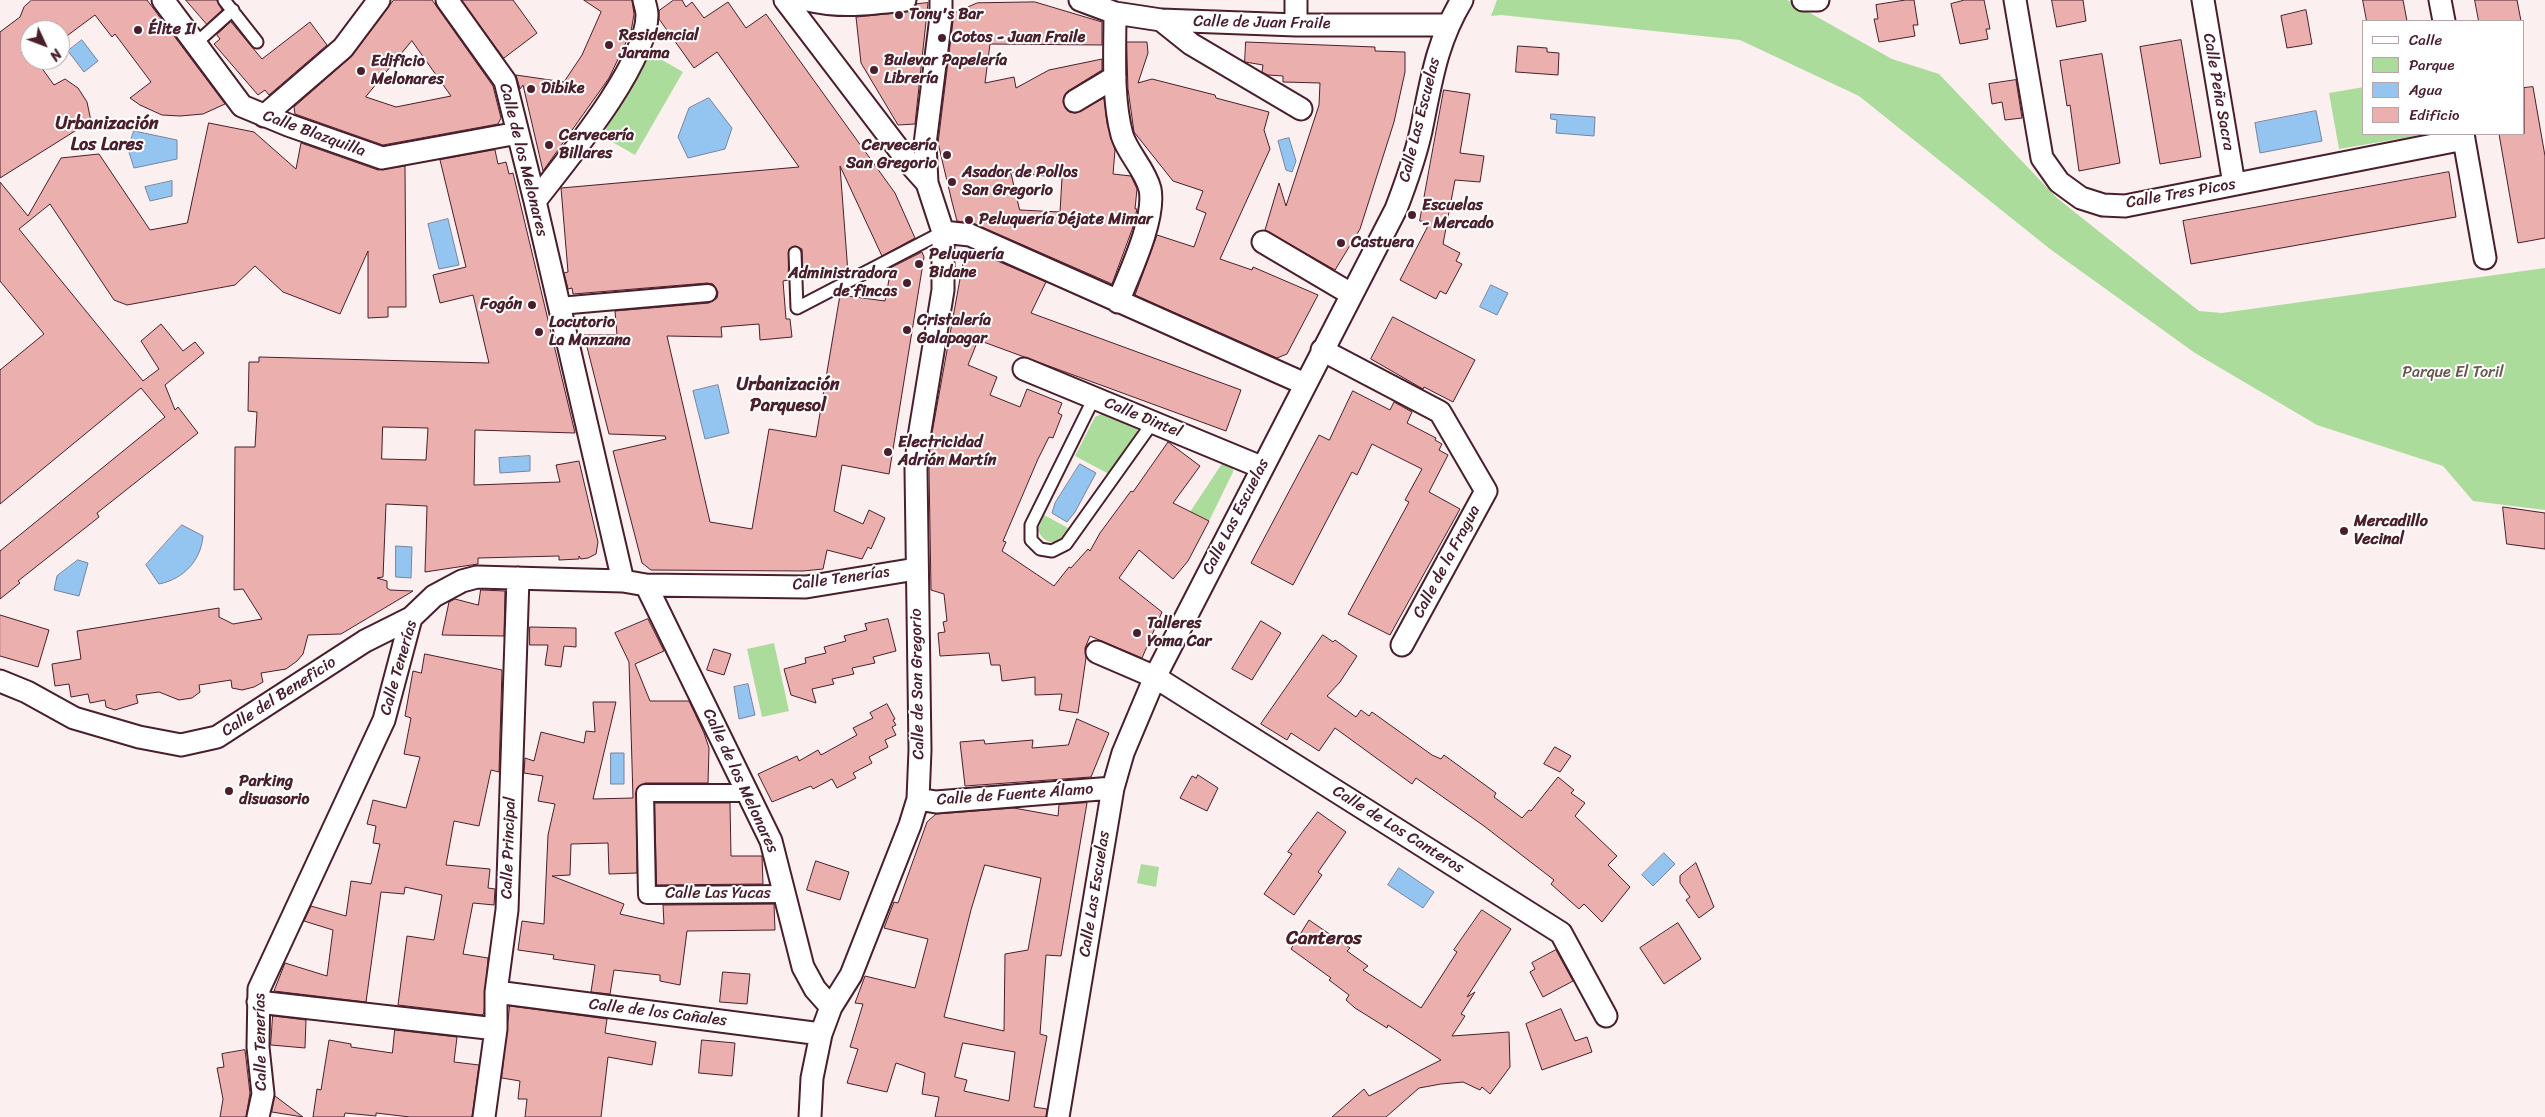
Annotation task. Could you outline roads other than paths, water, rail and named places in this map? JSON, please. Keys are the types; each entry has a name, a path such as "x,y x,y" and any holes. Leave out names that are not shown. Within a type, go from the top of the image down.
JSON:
{"street":[{"name":"Calle Blazquilla","path":"163,0 242,106 264,116 382,158 413,147 518,133"},
{"path":"264,116 343,48 379,0"},
{"name":"Calle de los Melonares","path":"446,0 506,81 623,580"},
{"path":"535,201 621,83 639,48 647,15 644,0"},
{"name":"Calle de San Gregorio","path":"785,0 910,164 927,183"},
{"path":"808,0 826,4 854,6 905,0"},
{"name":"Calle de San Gregorio","path":"810,1117 812,1078 820,1034 831,1007 844,988 858,958 910,825 918,799 920,750 916,569 917,452 943,290 943,232 927,183 925,144 941,17 941,0"},
{"name":"Calle de Juan Fraile","path":"1080,0 1115,13 1161,20 1296,24 1447,25"},
{"path":"1296,0 1296,24"},
{"name":"Calle Las Escuelas","path":"1058,1117 1113,788 1123,753 1155,677 1261,467 1396,209 1421,131 1439,45 1447,25 1462,0"},
{"path":"1803,0 1818,0"},
{"name":"Calle Tres Picos","path":"2015,0 2042,158 2059,182 2081,198 2102,205 2125,206 2464,136"},
{"name":"Calle Peña Sacra","path":"2203,0 2234,184"},
{"path":"2440,0 2444,20"},
{"path":"1115,13 1115,77 1123,136 1138,162 1150,190 1147,227 1118,302"},
{"path":"1161,20 1191,44 1301,110"},
{"path":"1075,101 1115,77"},
{"path":"2464,136 2485,258"},
{"path":"943,232 970,235 1305,384"},
{"path":"1262,242 1351,294"},
{"path":"559,306 708,294"},
{"name":"Calle de la Fragua","path":"1322,350 1440,412 1486,491 1402,645"},
{"name":"Calle Dintel","path":"1024,370 1261,467"},
{"name":"Calle Tenerías","path":"258,1117 263,1094 258,1046 259,989 384,720 411,618 434,596 462,581 477,577 623,580 646,586 806,587 916,569"},
{"name":"Calle Principal","path":"484,1117 496,1029 496,992 507,910 518,578"},
{"name":"Calle de los Melonares","path":"646,586 771,840 808,978 815,990 831,1007"},
{"name":"Calle del Beneficio","path":"0,680 27,692 74,718 139,737 181,745 216,737 365,641 411,618"},
{"path":"1097,652 1155,677"},
{"name":"Calle de Los Canteros","path":"1155,677 1561,933 1606,1016"},
{"name":"Calle de Fuente Álamo","path":"918,799 936,802 1113,788"},
{"name":"Calle Las Yucas","path":"749,793 644,794 647,895 784,894"},
{"name":"Calle de los Cañales","path":"496,992 820,1034"},
{"path":"258,1002 496,1029"}],"lane":[{"path":"224,0 257,42"},
{"path":"196,44 233,10"},
{"path":"795,253 797,308 943,232"},
{"path":"1094,398 1031,525 1031,540 1040,549 1052,551 1066,544 1153,422"}],"water":[{"path":"82,40 98,61 84,72 70,54 70,49"},
{"path":"709,98 732,128 725,149 688,158 678,137 689,108"},
{"path":"2316,111 2322,141 2260,153 2255,123"},
{"path":"1551,114 1595,117 1594,136 1556,133 1557,120 1551,119"},
{"path":"134,131 177,140 177,159 134,168 128,149"},
{"path":"1289,138 1296,161 1292,172 1286,170 1278,141"},
{"path":"172,181 172,196 150,201 145,187"},
{"path":"448,219 459,265 439,269 428,224"},
{"path":"1491,285 1508,293 1497,315 1480,307"},
{"path":"718,385 729,433 705,439 693,391"},
{"path":"530,456 530,471 500,473 499,458"},
{"path":"1080,464 1096,473 1075,512 1067,522 1052,513 1055,503"},
{"path":"182,525 203,536 199,553 190,567 183,573 176,578 159,584 146,565"},
{"path":"396,546 412,547 411,578 396,577"},
{"path":"78,560 88,563 79,596 54,590 57,576"},
{"path":"748,684 755,715 739,719 734,687"},
{"path":"611,753 624,753 624,784 611,784"},
{"path":"1664,853 1675,864 1653,886 1642,875"},
{"path":"1399,868 1434,892 1423,908 1388,885"}],"place":[{"name":"Tony's Bar","path":"899,15"},
{"name":"Élite II","path":"138,30"},
{"name":"Cotos - Juan Fraile","path":"942,38"},
{"name":"Residencial Jarama","path":"609,45"},
{"name":"Bulevar Papelería Librería","path":"874,70"},
{"name":"Edificio Melonares","path":"361,71"},
{"name":"Dibike","path":"531,89"},
{"name":"Cervecería Billares","path":"549,145"},
{"name":"Cervecería San Gregorio","path":"947,155"},
{"name":"Asador de Pollos San Gregorio","path":"952,182"},
{"name":"Escuelas - Mercado","path":"1412,215"},
{"name":"Peluquería Déjate Mimar","path":"969,220"},
{"name":"Castuera","path":"1341,243"},
{"name":"Peluquería Bidane","path":"919,264"},
{"name":"Administradora de fincas","path":"907,283"},
{"name":"Fogón","path":"532,305"},
{"name":"Cristalería Galapagar","path":"907,330"},
{"name":"Locutorio La Manzana","path":"539,332"},
{"name":"Electricidad Adrián Martín","path":"888,452"},
{"name":"Mercadillo Vecinal","path":"2344,531"},
{"name":"Talleres Yoma Car","path":"1137,633"},
{"name":"Parking disuasorio","path":"229,791"}],"district":[{"name":"Urbanización Los Lares","path":"107,134"},
{"name":"Urbanización Parquesol","path":"788,395"},
{"name":"Canteros","path":"1324,939"}],"park label":[{"name":"Parque El Toril","path":"2453,373"}]}
